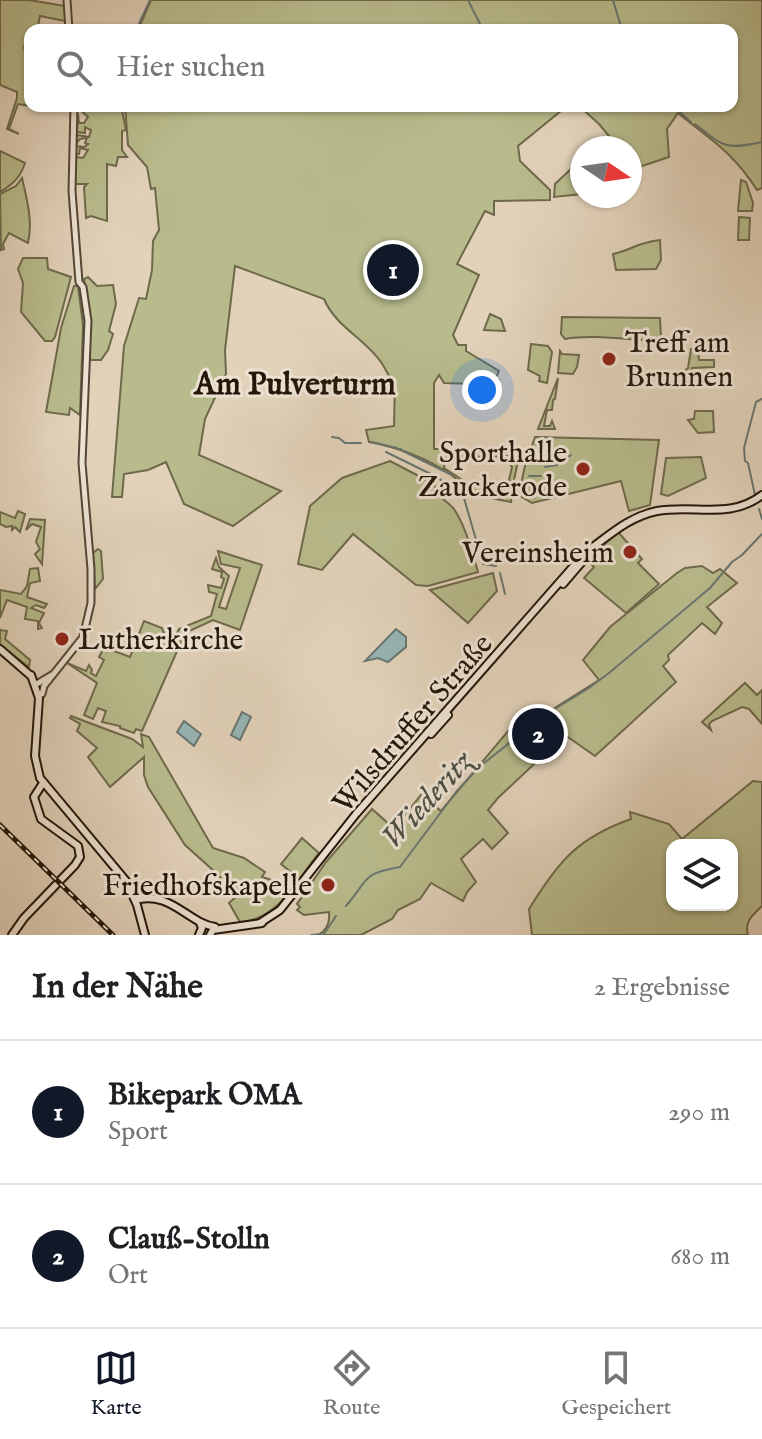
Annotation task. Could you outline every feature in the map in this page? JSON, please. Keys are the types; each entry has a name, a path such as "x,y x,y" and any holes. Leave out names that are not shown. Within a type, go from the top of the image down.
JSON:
{"main road":[{"name":"Wilsdruffer Straße","path":"136,902 143,898 179,907 214,931 273,919 290,904 345,834 594,546 615,529 646,514 671,509 732,509 749,504 762,495"},
{"path":"0,649 31,675 39,687 41,731 36,759 44,786 115,867 136,902 145,935"},
{"path":"12,935 21,921 80,857 78,846 42,820 36,806 44,786"},
{"path":"200,923 200,935"}],"street":[{"path":"67,0 69,24"},
{"path":"39,687 83,637 87,627 92,572 82,463 88,321 82,285 77,282 79,264 72,191 74,112"},
{"name":"Wilsdruffer Straße","path":"200,935 214,931"}],"green space":[{"path":"0,0 29,0 65,6 65,21 40,16 38,24 24,24 24,105 18,104 9,129 19,134 7,129 17,92 0,85"},
{"path":"151,0 762,0 762,188 757,190 730,156 678,113 667,129 669,157 642,166 642,136 609,136 586,112 738,112 738,24 141,24"},
{"path":"83,112 122,112 126,130 122,131 122,150 127,157 118,157 116,166 107,164 107,221 91,216 86,218 84,187 87,184 74,184 76,157 83,158 88,150 80,148 79,154 76,154 76,146 88,144 85,143 87,138 80,139 76,144 77,135 89,137 91,130 85,127 85,133 77,132 78,114 79,123 84,123 88,117"},
{"path":"125,112 560,112 518,146 520,161 550,190 550,200 494,201 494,215 485,211 457,264 479,275 453,335 458,345 466,345 466,351 499,371 496,378 499,380 495,382 491,398 485,403 475,403 475,384 444,383 439,375 434,383 434,449 449,449 444,468 467,483 491,486 491,490 512,488 511,502 471,490 421,458 369,442 366,430 394,426 395,383 381,362 343,325 324,299 235,266 225,350 226,374 205,419 199,455 281,491 233,526 184,504 166,462 148,470 124,474 122,497 112,497 124,346 139,298 146,299 152,270 153,241 159,230 155,188 151,189 147,167 128,145"},
{"path":"0,151 25,163 16,180 0,192"},
{"path":"570,170 570,195 554,197 555,184"},
{"path":"22,178 30,219 28,243 9,233 1,250 0,194 16,186"},
{"path":"741,180 746,182 753,203 752,211 738,211"},
{"path":"739,217 750,218 749,240 738,240"},
{"path":"660,240 661,260 656,269 616,270 613,254"},
{"path":"23,258 47,258 48,269 71,277 52,341 45,341 21,312 23,283 18,269"},
{"path":"88,277 97,286 113,285 116,304 109,331 113,334 101,360 88,360 90,320 84,279"},
{"path":"74,286 78,286 83,325 80,415 70,408 69,415 46,412 61,328"},
{"path":"490,314 501,319 505,331 484,330"},
{"path":"562,317 660,318 661,338 659,341 599,337 565,339 561,334"},
{"path":"531,344 548,346 552,352 547,383 539,381 540,376 528,370"},
{"path":"691,349 698,350 699,360 714,360 714,367 692,368 687,381 668,381 668,375 688,368"},
{"path":"560,351 562,354 579,355 573,374 558,373"},
{"path":"558,378 552,410 547,410 544,426 550,426 552,421 555,429 538,429"},
{"path":"695,411 713,411 714,432 698,433 688,420 694,419"},
{"path":"535,437 659,440 650,505 629,511 621,481 532,503 520,496"},
{"path":"484,453 488,456 519,456 513,485 509,480 512,467 507,460 457,459 459,455 484,457"},
{"path":"701,457 706,478 668,496 661,494 666,458"},
{"path":"390,461 434,484 440,496 454,509 478,572 428,586 416,585 353,534 322,570 298,564 310,506 342,478"},
{"path":"18,511 25,514 20,532 15,527 12,530 12,526 0,524 0,512 15,518"},
{"path":"30,519 45,520 42,564 35,554 40,549 36,542 41,527 32,524 26,530"},
{"path":"618,532 642,559 638,563 659,584 626,613 584,578 594,567 587,560"},
{"path":"98,549 101,551 103,579 95,589 93,553"},
{"path":"218,551 262,565 240,630 213,620 185,633 142,731 136,729 134,733 102,722 106,711 98,708 93,719 84,715 97,683 67,663 86,671 89,665 91,673 96,676 104,660 99,657 106,648 130,657 144,621 162,628 170,647 179,629 211,616 217,594 209,592 208,585 221,588 224,579 222,572 212,569 216,558 219,567 229,576 219,607 226,609 240,568 221,564"},
{"path":"702,566 713,573 720,569 737,583 707,607 722,623 715,634 702,623 668,655 669,660 663,666 676,682 595,756 565,735 498,798 488,810 508,833 492,849 483,839 461,859 476,882 463,901 431,883 420,899 398,910 392,919 361,935 318,935 328,925 329,912 304,915 297,910 300,907 297,904 326,862 372,809 398,832 408,818 405,815 421,795 441,811 524,712 534,721 599,680 583,660 610,627 677,573 685,568"},
{"path":"38,568 40,581 30,583 27,597 47,604 44,608 36,605 31,608 44,613 39,623 42,628 38,629 38,621 25,619 27,607 7,600 0,618 0,590 21,594 27,586 30,569"},
{"path":"493,573 497,591 468,623 430,590"},
{"path":"0,630 7,631 5,639 30,660 29,667 0,645"},
{"path":"745,683 757,695 762,690 762,724 749,709 742,707 712,721 709,724 711,730 702,722"},
{"path":"71,716 132,739 143,747 141,734 149,737 213,848 244,858 265,872 262,877 284,884 292,873 281,864 302,838 319,853 276,906 253,920 240,922 229,903 237,896 185,845 148,787 144,757 110,787 88,757 97,748 77,731 80,724"},
{"path":"753,781 762,782 762,906 748,922 748,935 532,935 529,909 560,865 583,843 631,819 630,812 669,824 682,839"}],"water":[{"path":"396,629 406,637 406,647 388,662 378,658 365,661"},
{"path":"242,712 251,717 240,740 231,735"},
{"path":"184,721 201,734 194,746 177,732"}],"waterway":[{"path":"139,24 150,0"},
{"path":"468,0 480,24"},
{"path":"613,0 620,24"},
{"path":"680,112 691,122"},
{"path":"695,124 726,145 762,142"},
{"name":"Wiederitz","path":"755,495 744,448 756,402 762,399"},
{"path":"332,437 345,443 361,443"},
{"path":"372,442 397,448"},
{"path":"403,451 452,475"},
{"path":"386,452 437,477 464,498 483,564 496,566"},
{"path":"545,467 557,465 571,455"},
{"path":"529,476 541,476"},
{"name":"Wiederitz","path":"759,509 762,519"},
{"name":"Wiederitz","path":"346,906 372,875 400,867 456,792 479,767 545,715 609,673 710,588 762,534"},
{"path":"500,573 505,594"},
{"path":"533,734 538,734"},
{"name":"Wiederitz","path":"311,935 324,934 336,916"}],"railway":[{"path":"0,825 113,935"}],"place":[{"name":"Bikepark OMA","path":"393,270"},
{"name":"Treff am Brunnen","path":"609,359"},
{"name":"Sporthalle Zauckerode","path":"583,469"},
{"name":"Vereinsheim","path":"630,552"},
{"name":"Lutherkirche","path":"62,639"},
{"name":"Clauß-Stolln","path":"538,734"},
{"name":"Friedhofskapelle","path":"328,885"}],"district":[{"name":"Am Pulverturm","path":"295,383"}]}
